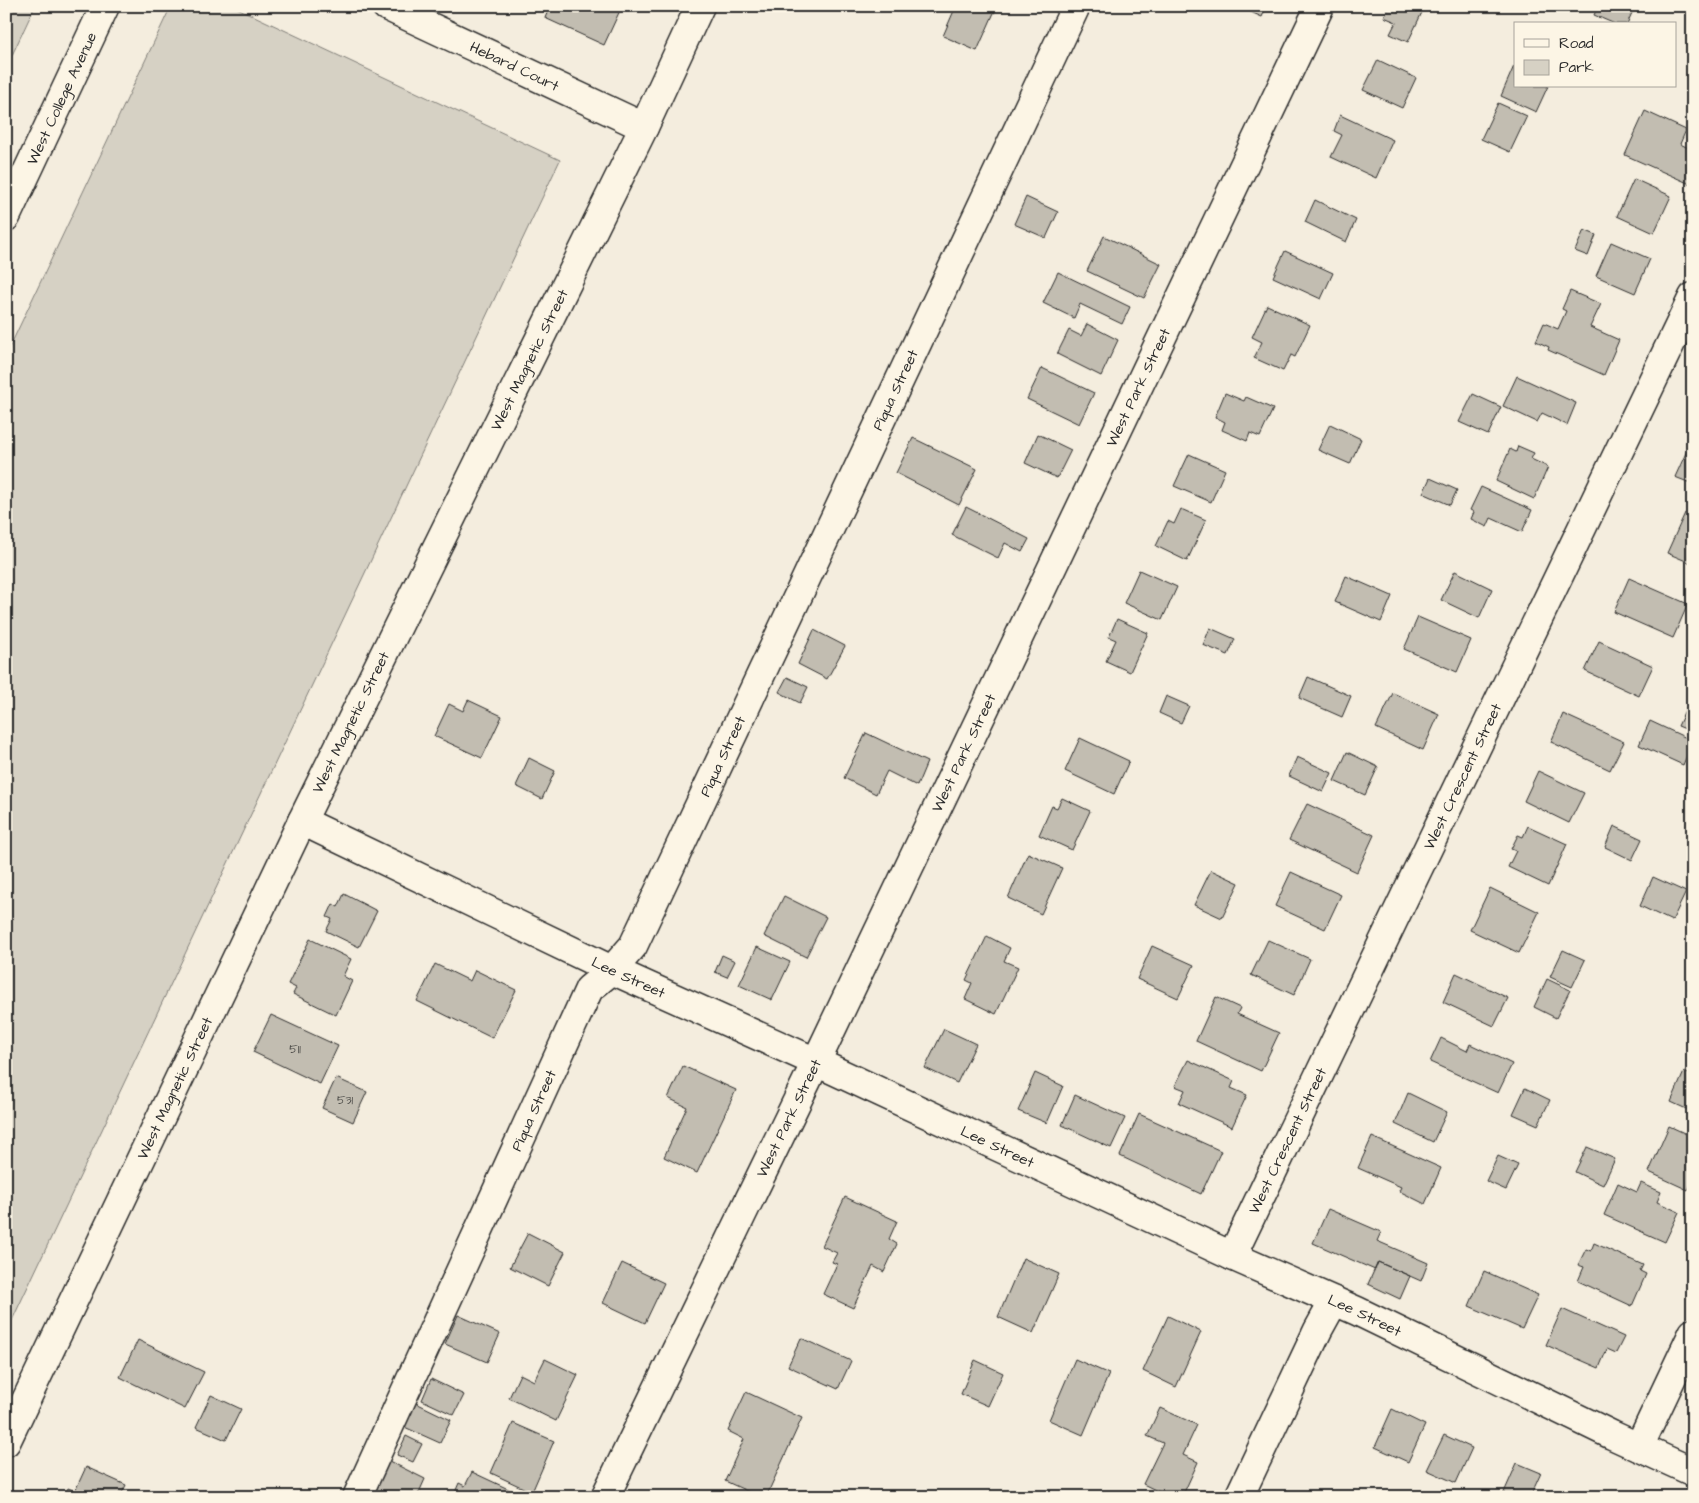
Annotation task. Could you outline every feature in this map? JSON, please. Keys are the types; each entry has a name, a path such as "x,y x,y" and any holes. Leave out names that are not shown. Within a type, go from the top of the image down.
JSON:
{"street":[{"name":"West College Avenue","path":"6,217 105,6"},
{"name":"Hebard Court","path":"386,6 644,127"},
{"name":"West Magnetic Street","path":"6,1442 302,821 644,127 700,6"},
{"name":"Piqua Street","path":"357,1497 589,989 612,970 633,946 1076,6"},
{"name":"West Park Street","path":"605,1497 816,1062 1320,6"},
{"name":"West Crescent Street","path":"1232,1256 1693,298"},
{"name":"Lee Street","path":"302,821 612,970 816,1062 1232,1256 1334,1301 1693,1472"},
{"path":"1239,1497 1334,1301"},
{"path":"1639,1447 1693,1333"}],"green space":[{"path":"6,6 35,6 6,68"},
{"path":"171,6 233,6 560,160 6,1333 6,355"}],"building":[{"path":"550,6 622,6 604,45 545,18"},
{"path":"956,6 997,6 977,51 943,36"},
{"path":"1237,6 1267,6 1262,17"},
{"path":"1389,6 1425,6 1408,42 1390,34 1396,22 1384,17"},
{"path":"1598,6 1635,6 1628,22 1610,22 1594,15"},
{"path":"1378,60 1416,78 1402,108 1363,90"},
{"path":"1514,66 1514,88 1547,88 1536,112 1501,96"},
{"path":"1498,103 1527,116 1510,152 1481,139"},
{"path":"1645,111 1686,130 1680,144 1693,150 1693,177 1690,184 1625,155"},
{"path":"1340,115 1393,140 1376,178 1331,157 1342,135 1334,131"},
{"path":"1634,179 1671,196 1654,233 1617,216"},
{"path":"1026,197 1058,212 1046,238 1014,224"},
{"path":"1315,200 1356,220 1346,242 1305,222"},
{"path":"1584,230 1596,235 1588,256 1575,251"},
{"path":"1104,236 1161,264 1144,298 1087,271"},
{"path":"1611,242 1650,259 1635,293 1596,276"},
{"path":"1285,251 1333,273 1321,299 1273,277"},
{"path":"1058,272 1130,307 1122,324 1080,304 1074,318 1043,303"},
{"path":"1570,291 1601,304 1590,327 1619,340 1604,375 1548,350 1549,347 1536,341 1544,323 1558,329 1566,311 1562,309"},
{"path":"1267,305 1310,325 1295,357 1291,355 1283,371 1254,358 1262,342 1252,337"},
{"path":"1087,324 1118,340 1101,376 1057,354 1069,330 1081,336"},
{"path":"1042,368 1094,393 1079,424 1027,399"},
{"path":"1517,376 1576,403 1567,425 1542,413 1537,422 1503,406"},
{"path":"1225,393 1244,401 1246,397 1273,409 1260,437 1250,433 1247,441 1222,430 1225,422 1215,417"},
{"path":"1473,394 1501,407 1488,435 1459,422"},
{"path":"1330,424 1361,439 1350,464 1318,450"},
{"path":"1038,434 1071,450 1057,478 1025,463"},
{"path":"913,438 977,469 959,505 896,473"},
{"path":"1690,444 1693,445 1693,484 1675,477"},
{"path":"1518,446 1534,453 1531,459 1548,467 1534,499 1496,481 1510,449 1516,452"},
{"path":"1189,454 1225,470 1211,502 1174,486"},
{"path":"1430,478 1457,490 1450,505 1423,493"},
{"path":"1481,487 1532,510 1522,532 1491,518 1487,527 1471,519 1474,512 1470,510"},
{"path":"966,507 1029,539 1022,552 1005,543 998,558 952,535"},
{"path":"1181,509 1206,520 1187,561 1156,546 1168,521 1174,524"},
{"path":"1685,513 1693,516 1693,564 1667,553"},
{"path":"1139,570 1177,587 1162,620 1124,603"},
{"path":"1455,571 1492,589 1479,618 1441,600"},
{"path":"1346,576 1392,596 1381,622 1335,602"},
{"path":"1629,578 1688,604 1673,638 1614,612"},
{"path":"1418,617 1471,640 1457,672 1404,649"},
{"path":"1117,619 1148,633 1130,672 1106,661 1116,640 1109,637"},
{"path":"1210,628 1235,639 1228,655 1203,645"},
{"path":"814,630 845,646 827,679 798,664"},
{"path":"1599,641 1653,666 1639,696 1585,671"},
{"path":"787,677 808,687 800,703 779,692"},
{"path":"1308,677 1351,696 1342,717 1299,698"},
{"path":"1393,693 1439,714 1423,750 1376,728"},
{"path":"1166,696 1189,706 1181,723 1159,713"},
{"path":"1693,696 1693,732 1678,726"},
{"path":"468,700 502,716 482,758 434,736 449,704 463,711"},
{"path":"1563,714 1624,742 1610,770 1551,742"},
{"path":"1650,721 1693,741 1683,765 1639,745"},
{"path":"866,733 927,762 917,786 887,771 876,794 844,778"},
{"path":"1080,738 1129,761 1114,794 1065,771"},
{"path":"1347,752 1378,767 1365,795 1334,781"},
{"path":"1297,757 1332,773 1323,792 1289,776"},
{"path":"529,758 555,771 542,799 516,786"},
{"path":"1538,771 1584,793 1569,823 1524,801"},
{"path":"1062,798 1090,811 1072,850 1039,835 1052,806 1057,808"},
{"path":"1307,804 1374,835 1357,872 1289,840"},
{"path":"1528,826 1567,844 1548,886 1508,867 1516,851 1511,849 1518,835 1523,837"},
{"path":"1614,826 1642,839 1632,860 1605,847"},
{"path":"1028,853 1062,868 1041,914 1008,898"},
{"path":"1211,870 1239,883 1222,918 1194,905"},
{"path":"1291,872 1341,895 1325,929 1275,906"},
{"path":"1653,877 1686,892 1672,921 1640,906"},
{"path":"1490,888 1539,912 1519,953 1470,930"},
{"path":"344,894 377,911 359,947 326,931 332,919 327,917 333,904 338,907"},
{"path":"784,896 826,917 806,957 764,936"},
{"path":"987,936 1010,948 1004,961 1018,967 996,1014 965,999 972,983 966,980"},
{"path":"310,939 351,959 343,976 352,981 336,1015 293,994 296,988 288,984"},
{"path":"1268,940 1310,959 1294,995 1251,975"},
{"path":"1152,946 1194,965 1178,998 1137,979"},
{"path":"757,947 790,962 772,1000 739,985"},
{"path":"1563,950 1585,960 1572,987 1550,977"},
{"path":"722,955 735,961 727,977 715,972"},
{"path":"435,964 470,981 475,970 516,990 492,1038 417,1001"},
{"path":"1456,973 1508,998 1494,1026 1443,1002"},
{"path":"1547,979 1570,990 1556,1018 1534,1007"},
{"path":"1216,997 1240,1008 1237,1014 1279,1033 1261,1071 1196,1041"},
{"path":"271,1015 338,1046 320,1084 253,1052"},
{"path":"944,1029 976,1044 957,1083 925,1068"},
{"path":"1441,1038 1467,1051 1470,1044 1512,1064 1498,1093 1430,1062"},
{"path":"1188,1060 1234,1081 1231,1088 1247,1095 1232,1127 1179,1103 1185,1090 1175,1086"},
{"path":"683,1066 736,1090 697,1173 664,1157 687,1107 668,1098"},
{"path":"1684,1072 1693,1076 1693,1112 1671,1102"},
{"path":"1035,1073 1063,1086 1047,1123 1018,1111"},
{"path":"336,1078 367,1092 353,1122 322,1108"},
{"path":"1525,1088 1550,1100 1538,1125 1513,1114"},
{"path":"1408,1093 1447,1112 1433,1142 1395,1124"},
{"path":"1075,1095 1125,1118 1111,1148 1062,1125"},
{"path":"1139,1114 1221,1151 1201,1194 1120,1156"},
{"path":"1669,1126 1693,1137 1693,1180 1688,1190 1649,1172"},
{"path":"1372,1137 1441,1168 1425,1204 1399,1191 1401,1187 1358,1168"},
{"path":"1587,1147 1615,1159 1603,1185 1575,1172"},
{"path":"1498,1156 1518,1165 1506,1190 1486,1181"},
{"path":"1618,1183 1637,1192 1641,1183 1661,1192 1657,1202 1679,1212 1665,1242 1604,1215"},
{"path":"845,1197 897,1221 889,1239 897,1244 884,1272 873,1266 853,1308 823,1294 837,1264 832,1262 837,1253 822,1246"},
{"path":"1328,1209 1381,1232 1377,1241 1428,1263 1421,1281 1378,1262 1375,1270 1313,1243"},
{"path":"528,1233 565,1252 548,1286 510,1267"},
{"path":"1594,1243 1643,1265 1640,1271 1646,1274 1632,1306 1578,1281 1584,1267 1578,1265 1586,1249 1591,1251"},
{"path":"1023,1258 1059,1274 1033,1333 998,1317"},
{"path":"1378,1262 1410,1276 1400,1299 1368,1284"},
{"path":"622,1263 664,1283 645,1323 603,1303"},
{"path":"1484,1271 1538,1295 1522,1329 1469,1306"},
{"path":"1562,1309 1624,1337 1616,1353 1607,1349 1599,1368 1546,1345"},
{"path":"458,1315 500,1334 487,1362 445,1344"},
{"path":"1168,1316 1201,1332 1176,1387 1143,1371"},
{"path":"801,1338 851,1361 838,1389 788,1366"},
{"path":"138,1340 204,1372 185,1409 120,1377"},
{"path":"545,1359 578,1375 556,1421 509,1398 520,1374 534,1381"},
{"path":"1075,1359 1109,1374 1083,1435 1049,1420"},
{"path":"975,1360 1003,1373 988,1406 961,1394"},
{"path":"431,1379 464,1395 454,1415 422,1400"},
{"path":"746,1392 802,1418 766,1497 760,1497 725,1481 744,1439 728,1431"},
{"path":"211,1395 241,1409 226,1440 196,1427"},
{"path":"412,1401 451,1420 440,1443 400,1425"},
{"path":"1160,1408 1197,1425 1183,1455 1198,1462 1182,1497 1170,1497 1143,1484 1163,1443 1147,1436"},
{"path":"1392,1409 1425,1425 1408,1462 1375,1447"},
{"path":"513,1423 554,1441 532,1492 491,1473"},
{"path":"1444,1435 1472,1448 1456,1483 1427,1470"},
{"path":"406,1436 422,1444 413,1462 397,1455"},
{"path":"379,1456 425,1479 417,1497 378,1497 363,1489"},
{"path":"1517,1463 1541,1473 1530,1497 1502,1497"},
{"path":"86,1467 126,1485 120,1497 65,1497 68,1488 75,1491"},
{"path":"472,1472 521,1495 520,1497 453,1497 459,1483 465,1486"}]}
